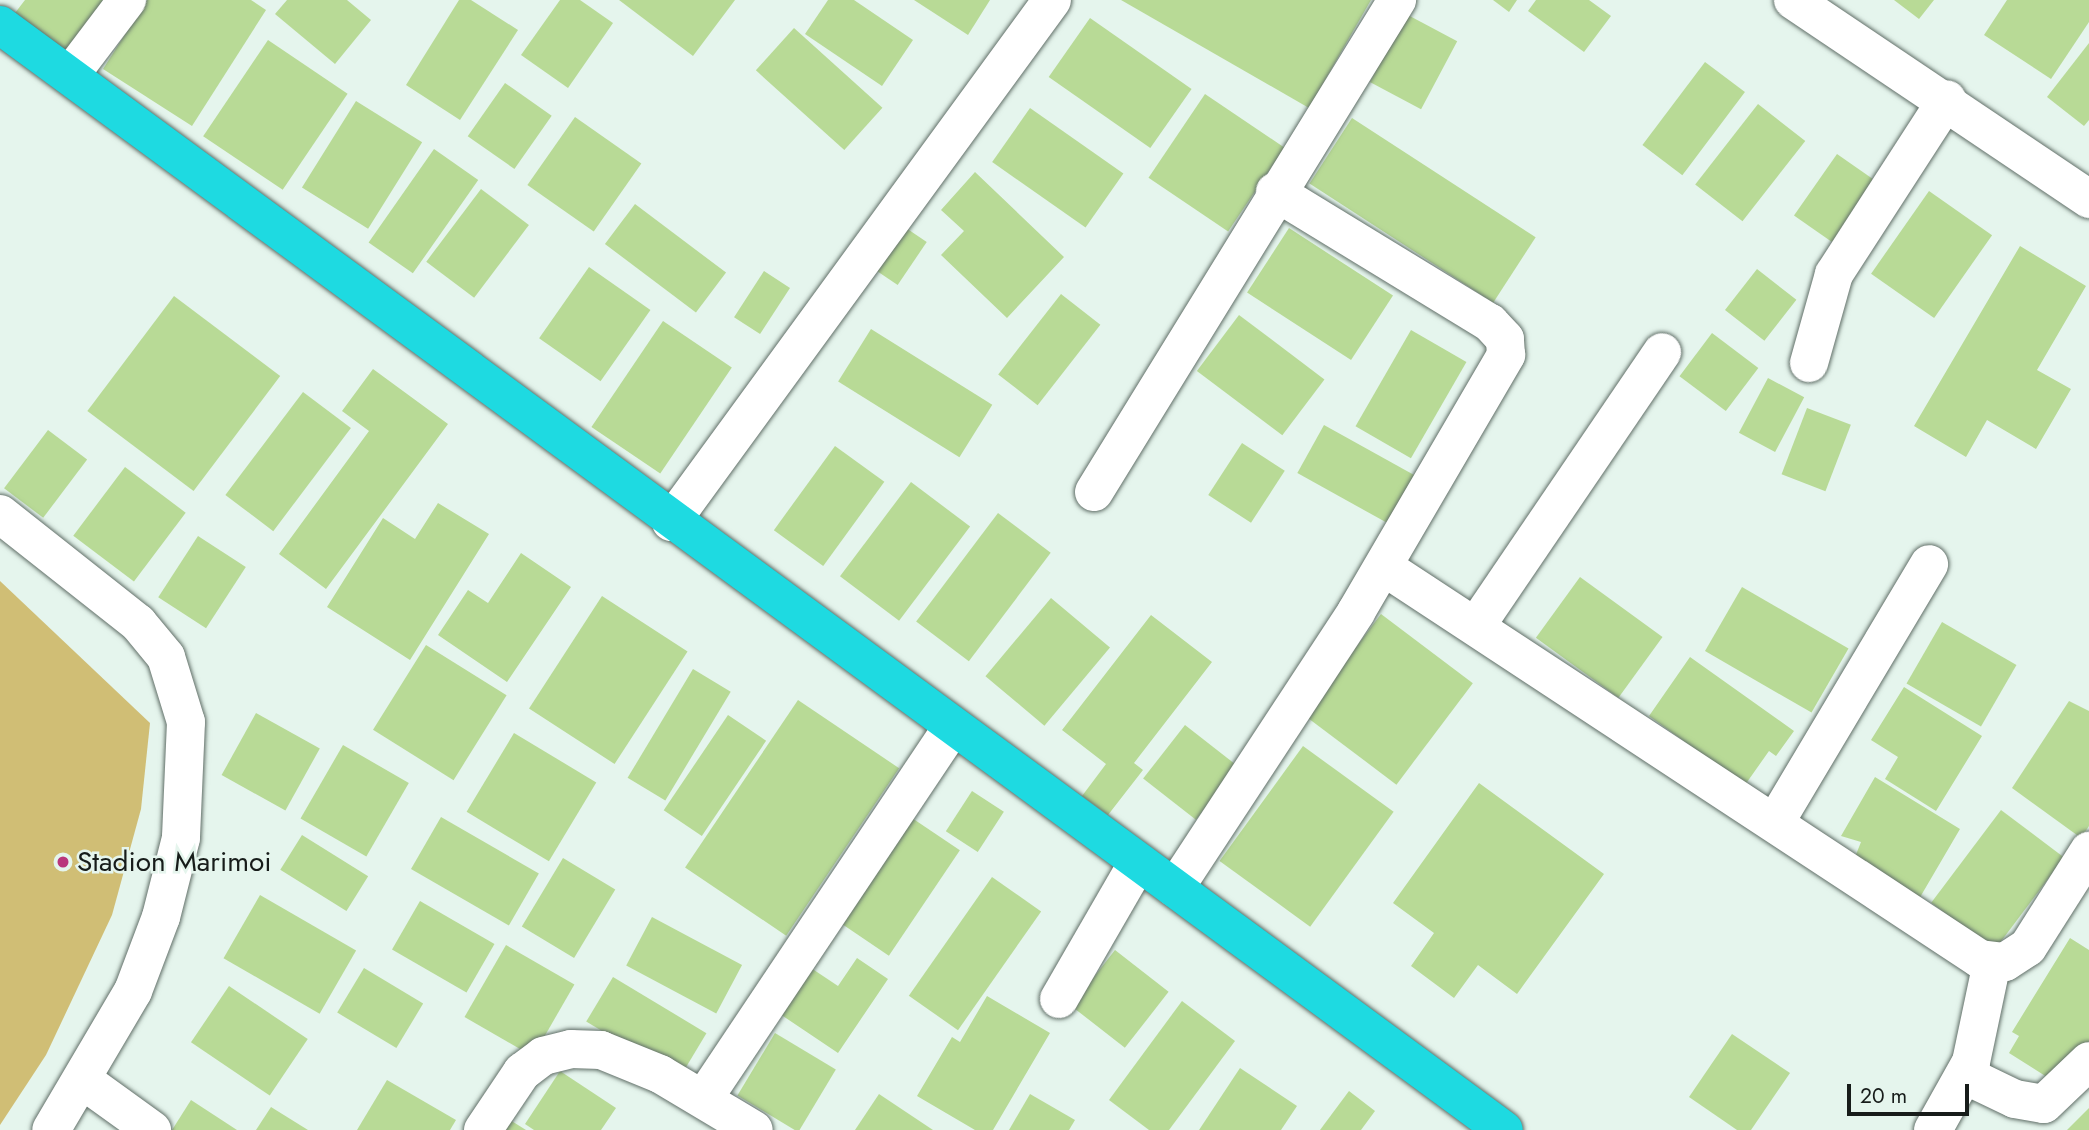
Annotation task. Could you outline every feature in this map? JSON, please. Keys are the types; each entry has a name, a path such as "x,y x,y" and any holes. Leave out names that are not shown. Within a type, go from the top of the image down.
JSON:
{"highway":[{"path":"1,28 71,74 405,318 671,522 1504,1130"}],"street":[{"path":"71,74 127,0"},
{"path":"671,522 1052,0"},
{"path":"1094,492 1275,191 1397,0"},
{"path":"1793,0 1947,99 2089,199"},
{"path":"1809,363 1833,274 1947,99"},
{"path":"1175,888 1384,566 1496,382 1505,339 1440,288 1275,191"},
{"path":"1476,626 1662,352"},
{"path":"0,514 138,623 166,657 186,722 180,838 161,917 133,990 84,1081 51,1130"},
{"path":"1776,821 1929,564"},
{"path":"1384,566 1776,821 1963,952 1992,962 2006,962 2028,947 2089,851"},
{"path":"704,1098 952,728"},
{"path":"1059,999 1138,862"},
{"path":"1933,1130 1965,1076 1992,962"},
{"path":"483,1130 522,1072 543,1056 571,1049 601,1050 704,1098 754,1130"},
{"path":"1965,1076 2015,1099 2044,1104 2089,1061"},
{"path":"84,1081 152,1130"}],"shaded area":[{"name":"Stadion Marimoi","path":"0,581 150,723 141,809 112,915 46,1055 0,1125"}],"building":[{"path":"25,0 115,0 75,57 15,13"},
{"path":"147,0 251,0 266,10 192,126 103,69"},
{"path":"287,0 347,0 371,20 335,64 275,14"},
{"path":"459,0 471,0 518,30 460,120 406,85"},
{"path":"560,0 580,0 613,23 568,88 521,55"},
{"path":"619,0 735,0 693,56"},
{"path":"828,0 854,0 913,40 882,86 805,34"},
{"path":"914,0 990,0 968,35"},
{"path":"1121,0 1371,0 1309,108"},
{"path":"1493,0 1517,0 1509,12"},
{"path":"1536,0 1589,0 1611,16 1584,52 1528,11"},
{"path":"1894,0 1934,0 1919,19"},
{"path":"2007,0 2089,0 2089,22 2051,79 1984,35"},
{"path":"1406,14 1457,41 1421,109 1370,82"},
{"path":"1090,18 1192,89 1150,148 1049,77"},
{"path":"794,28 882,108 844,150 756,70"},
{"path":"268,40 348,94 283,190 203,136"},
{"path":"2089,43 2089,120 2084,126 2047,97"},
{"path":"1705,62 1745,92 1682,175 1642,145"},
{"path":"505,83 552,116 514,169 468,136"},
{"path":"1205,94 1285,148 1228,231 1149,178"},
{"path":"356,101 422,142 368,229 302,188"},
{"path":"1758,104 1805,141 1742,221 1695,184"},
{"path":"1030,108 1123,173 1086,227 992,162"},
{"path":"575,117 641,163 594,231 527,185"},
{"path":"1352,118 1536,237 1493,303 1310,183"},
{"path":"434,149 478,180 413,273 369,242"},
{"path":"1837,154 1877,182 1834,244 1794,215"},
{"path":"975,172 1064,257 1007,318 941,255 964,231 941,210"},
{"path":"481,189 529,225 474,298 426,262"},
{"path":"1929,191 1992,235 1934,318 1871,274"},
{"path":"635,204 726,273 696,313 605,244"},
{"path":"906,228 927,242 898,285 877,271"},
{"path":"1289,228 1393,296 1351,360 1247,293"},
{"path":"2020,246 2086,286 2037,370 2071,389 2036,449 1987,420 1966,457 1914,426"},
{"path":"589,267 650,310 601,381 539,338"},
{"path":"1757,269 1796,300 1764,341 1725,310"},
{"path":"764,271 790,288 760,334 734,317"},
{"path":"1061,294 1100,325 1038,405 998,374"},
{"path":"174,296 280,376 194,491 87,411"},
{"path":"1239,315 1324,379 1282,435 1197,371"},
{"path":"663,321 732,367 660,474 591,427"},
{"path":"871,329 992,405 959,457 838,382"},
{"path":"1411,330 1466,362 1411,458 1356,426"},
{"path":"1712,333 1758,368 1726,411 1680,376"},
{"path":"373,369 448,424 326,589 279,554 369,431 342,411"},
{"path":"1768,378 1804,397 1775,452 1739,433"},
{"path":"303,392 351,428 273,531 225,495"},
{"path":"1807,408 1851,425 1825,491 1782,474"},
{"path":"1324,425 1414,475 1387,523 1297,473"},
{"path":"48,430 87,459 43,518 4,488"},
{"path":"1242,443 1285,471 1251,523 1208,495"},
{"path":"835,446 884,482 823,566 774,530"},
{"path":"125,467 186,513 134,581 73,536"},
{"path":"911,482 970,527 899,621 840,576"},
{"path":"438,503 489,534 410,660 327,607 383,518 415,539"},
{"path":"998,513 1051,553 969,661 916,622"},
{"path":"198,536 246,567 206,628 158,597"},
{"path":"521,553 571,587 507,682 438,635 468,590 488,603"},
{"path":"1580,577 1663,637 1618,698 1536,638"},
{"path":"1742,587 1849,648 1812,713 1705,651"},
{"path":"602,596 688,652 615,764 529,708"},
{"path":"1051,598 1110,647 1044,726 985,676"},
{"path":"1381,614 1473,683 1396,785 1305,715"},
{"path":"1151,615 1212,662 1134,763 1143,770 1108,815 1082,796 1106,764 1062,730"},
{"path":"1942,622 2016,665 1981,726 1906,683"},
{"path":"426,645 507,695 454,780 373,730"},
{"path":"1690,657 1794,731 1776,756 1769,751 1745,785 1649,716"},
{"path":"693,669 731,692 665,801 628,778"},
{"path":"1904,687 1982,736 1936,811 1885,779 1898,757 1871,740"},
{"path":"798,700 899,768 786,936 685,867"},
{"path":"2069,701 2089,711 2089,826 2081,838 2012,788"},
{"path":"256,713 320,748 285,810 222,775"},
{"path":"728,715 766,741 702,836 664,810"},
{"path":"1185,725 1238,766 1196,820 1143,779"},
{"path":"514,733 596,782 549,861 467,812"},
{"path":"343,745 409,783 366,857 300,819"},
{"path":"1303,746 1394,812 1310,927 1220,861"},
{"path":"1875,777 1960,829 1919,899 1855,857 1861,842 1841,836"},
{"path":"1479,783 1604,874 1517,994 1478,965 1454,998 1411,966 1434,933 1393,903"},
{"path":"972,791 1004,812 978,852 946,831"},
{"path":"2001,810 2064,858 1994,950 1931,903"},
{"path":"906,814 960,850 889,956 835,919"},
{"path":"441,817 539,873 509,925 411,869"},
{"path":"302,835 368,876 346,911 280,870"},
{"path":"563,858 615,889 574,958 522,927"},
{"path":"992,877 1041,911 958,1030 909,996"},
{"path":"260,895 356,950 320,1014 224,958"},
{"path":"420,901 494,944 466,992 392,949"},
{"path":"652,917 742,965 716,1013 626,966"},
{"path":"2070,938 2089,950 2089,1041 2061,1086 2009,1053 2019,1036 2012,1032"},
{"path":"506,945 574,984 533,1056 465,1017"},
{"path":"1115,950 1169,992 1125,1048 1071,1006"},
{"path":"857,958 888,979 838,1053 774,1010 805,964 838,986"},
{"path":"364,968 423,1004 396,1048 337,1013"},
{"path":"613,977 706,1033 680,1078 586,1022"},
{"path":"229,986 308,1039 270,1095 191,1042"},
{"path":"987,996 1050,1033 993,1130 975,1130 917,1096 952,1037 960,1042"},
{"path":"1182,1001 1235,1041 1169,1130 1149,1130 1109,1100"},
{"path":"775,1033 836,1070 800,1130 795,1130 737,1096"},
{"path":"1732,1034 1790,1073 1751,1130 1737,1130 1689,1097"},
{"path":"1240,1068 1297,1106 1281,1130 1199,1130"},
{"path":"560,1071 616,1108 601,1130 534,1130 525,1124"},
{"path":"387,1080 456,1120 450,1130 357,1130"},
{"path":"1349,1091 1375,1111 1361,1130 1320,1130"},
{"path":"879,1094 933,1130 855,1130"},
{"path":"1030,1094 1075,1120 1069,1130 1009,1130"},
{"path":"191,1100 237,1130 172,1130"},
{"path":"271,1107 308,1130 256,1130"},
{"path":"2089,1108 2089,1130 2067,1130"},
{"path":"510,1120 526,1130 503,1130"}],"place":[{"name":"Stadion Marimoi","path":"63,862"}]}
